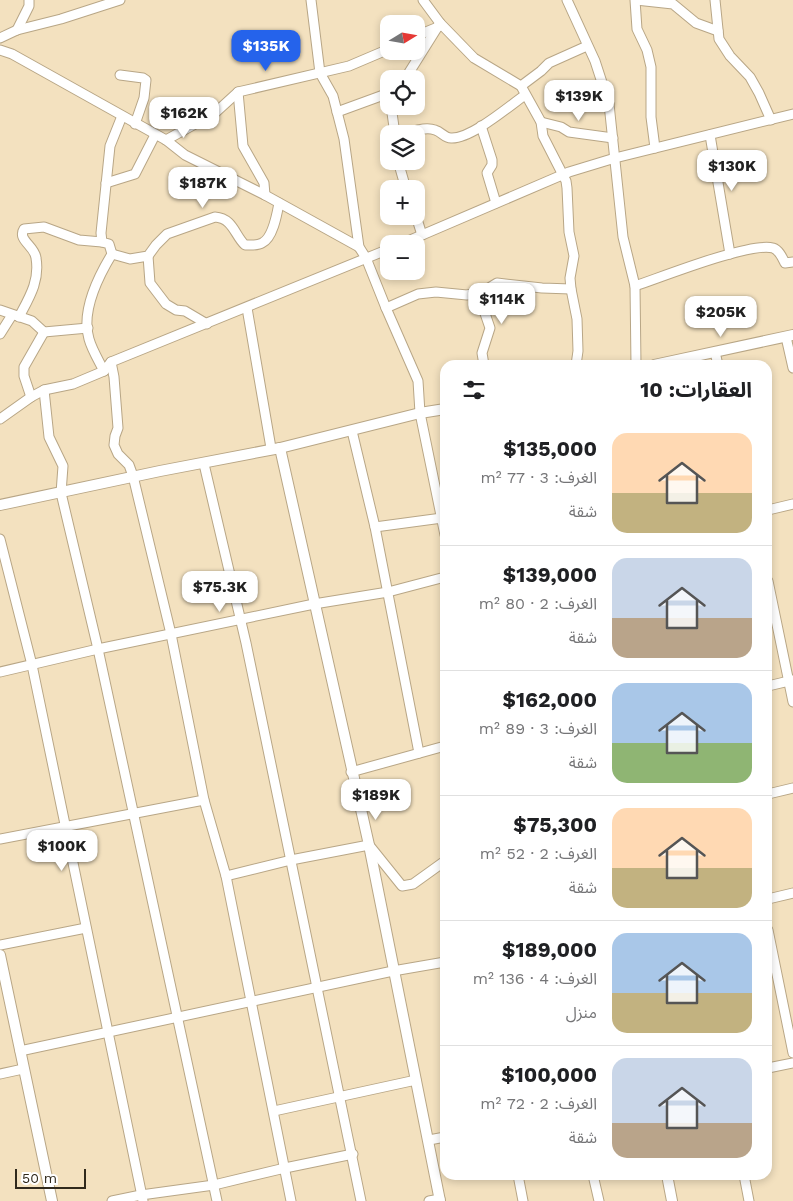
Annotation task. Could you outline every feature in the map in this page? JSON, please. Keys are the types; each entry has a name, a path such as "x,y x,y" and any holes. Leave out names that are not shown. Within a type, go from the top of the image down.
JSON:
{"street":[{"path":"17,30 29,6 29,0"},
{"path":"0,38 17,30 62,20 120,0"},
{"path":"311,0 320,73 333,96 344,139 359,247 366,258 418,381 420,413 440,508"},
{"path":"423,0 439,25 474,58 523,90 541,122 543,136 567,188 569,232 574,256 570,278 577,319 577,360"},
{"path":"567,0 595,61 609,104 623,237 635,286 636,360"},
{"path":"656,148 651,117 651,68 638,29 635,0 673,4 696,23 718,31"},
{"path":"715,0 718,31 725,50 750,77 771,120"},
{"path":"425,32 439,25"},
{"path":"411,70 439,25"},
{"path":"425,130 435,130 450,139 469,133 481,126 523,90 548,63 587,46"},
{"path":"0,50 12,54 166,140 185,155 265,195 359,247"},
{"path":"166,140 215,113 238,92 349,66 380,53"},
{"path":"120,75 146,80 144,98 135,124"},
{"path":"238,92 243,146 264,183 265,195"},
{"path":"337,112 380,96"},
{"path":"419,225 422,235 562,175 615,158 793,114"},
{"path":"102,242 101,233 110,146 122,116"},
{"path":"541,122 570,132 613,138"},
{"path":"481,126 492,160 492,165 488,170 488,177 496,203"},
{"path":"106,183 134,174 155,135"},
{"path":"710,135 730,254"},
{"path":"207,324 185,311 176,310 166,304 150,283 148,256 167,234 215,217 219,217 229,223 245,245 260,244 269,235 276,219 279,203"},
{"path":"0,334 16,316 37,279 36,255 22,237 24,228 44,227 79,240 109,244 112,254 93,289 88,328 89,340 104,371"},
{"path":"635,286 743,250 769,248 776,250 785,263 793,262"},
{"path":"0,419 44,390 73,384 104,371 111,362 380,253"},
{"path":"112,254 130,259 148,256"},
{"path":"386,308 418,294 428,292 460,295 478,293 497,283 571,289"},
{"path":"478,293 490,328 482,353 483,360"},
{"path":"247,308 276,448 369,845 428,1140 436,1200"},
{"path":"0,310 32,321 44,332 88,328"},
{"path":"31,397 24,376 24,367 44,332"},
{"path":"677,360 789,336 793,368"},
{"path":"714,352 716,360"},
{"path":"111,362 118,428 114,445 118,454 129,465 134,476 171,634 204,800 226,876 292,1201"},
{"path":"44,390 49,437 64,466 61,493 134,813 217,1201"},
{"path":"0,505 134,476 204,464 440,410"},
{"path":"352,430 375,527 420,753"},
{"path":"204,464 241,621 353,1154 361,1201"},
{"path":"772,509 793,504"},
{"path":"375,527 440,518"},
{"path":"0,539 32,665 142,1198"},
{"path":"0,672 314,604 388,592 440,578"},
{"path":"772,598 791,681 793,702"},
{"path":"772,685 791,681"},
{"path":"352,772 440,747"},
{"path":"772,793 793,788"},
{"path":"0,840 204,800"},
{"path":"226,876 291,860 369,845"},
{"path":"369,845 402,886 413,884 440,865"},
{"path":"772,898 793,893"},
{"path":"0,945 86,928"},
{"path":"772,950 793,1053"},
{"path":"0,955 52,1201"},
{"path":"20,1051 393,971 440,963"},
{"path":"772,1067 793,1063"},
{"path":"0,1074 23,1069"},
{"path":"274,1111 416,1080"},
{"path":"428,1140 440,1138"},
{"path":"112,1201 142,1198 214,1185 353,1154"},
{"path":"519,1180 523,1201"},
{"path":"594,1180 599,1201"},
{"path":"668,1180 672,1201"},
{"path":"745,1180 749,1201"}]}
